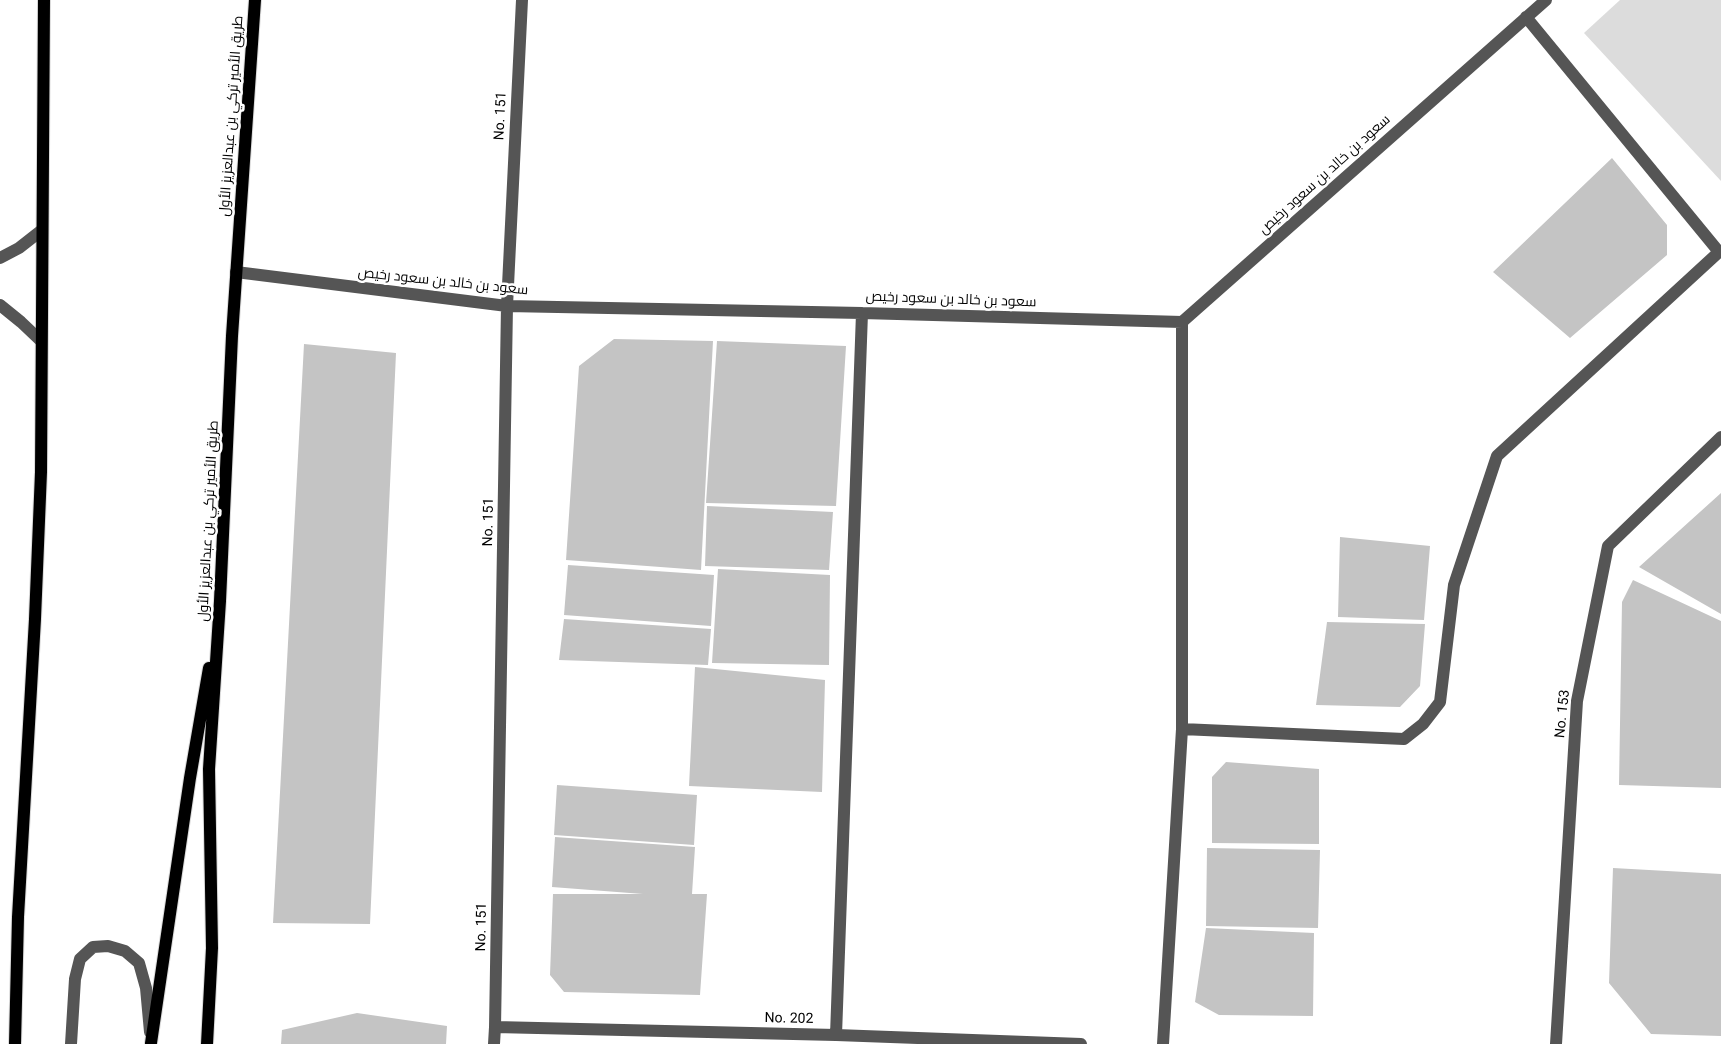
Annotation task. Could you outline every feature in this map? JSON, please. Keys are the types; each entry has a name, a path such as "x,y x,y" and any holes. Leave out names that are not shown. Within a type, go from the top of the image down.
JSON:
{"main road":[{"path":"15,1044 18,917 35,619 41,472 44,0"},
{"name":"طريق الأمير تركي بن عبدالعزيز الأول","path":"207,1044 212,948 209,769 220,601 236,272 255,0"},
{"path":"151,1044 190,778 220,601"}],"street":[{"name":"No. 151","path":"494,1044 507,306 522,0"},
{"name":"سعود بن خالد بن سعود رخيص","path":"236,272 507,306 1182,322 1546,0"},
{"path":"1182,729 1404,738 1423,724 1440,702 1454,585 1496,456 1719,252 1526,17"},
{"path":"0,258 19,248 42,230"},
{"path":"0,305 22,322 41,342"},
{"path":"836,1035 862,313"},
{"path":"1163,1044 1182,729 1182,322"},
{"name":"No. 153","path":"1556,1044 1577,701 1608,546 1721,437"},
{"path":"71,1044 75,978 80,959 93,947 108,946 125,951 139,963 146,988 151,1044"},
{"name":"No. 202","path":"495,1027 836,1035 1081,1044"}],"shaded area":[{"path":"1620,0 1721,0 1721,181 1584,33"}],"building":[{"path":"1612,158 1667,225 1667,255 1570,338 1493,272"},
{"path":"614,339 713,341 701,570 566,560 579,366"},
{"path":"717,341 846,346 836,506 706,503"},
{"path":"304,344 396,353 370,924 273,923"},
{"path":"1721,493 1721,614 1639,567"},
{"path":"707,506 833,512 829,570 705,566"},
{"path":"1340,537 1430,546 1424,620 1338,617"},
{"path":"568,565 714,575 711,626 564,615"},
{"path":"718,569 830,575 829,665 712,663"},
{"path":"1633,580 1721,621 1721,788 1619,785 1622,602"},
{"path":"564,619 711,629 708,665 559,660"},
{"path":"1327,622 1425,624 1420,686 1400,707 1316,705"},
{"path":"695,667 825,680 822,792 689,786"},
{"path":"1226,762 1319,769 1319,844 1212,843 1212,777"},
{"path":"557,785 697,795 694,845 554,835"},
{"path":"555,837 695,847 692,894 707,894 700,995 564,992 550,975 553,894 643,894 552,887"},
{"path":"1207,848 1320,850 1318,928 1206,926"},
{"path":"1613,868 1721,874 1721,1036 1651,1034 1609,983"},
{"path":"1206,928 1314,933 1313,1016 1219,1015 1195,1002"},
{"path":"357,1013 447,1026 446,1044 281,1044 282,1030"}]}
